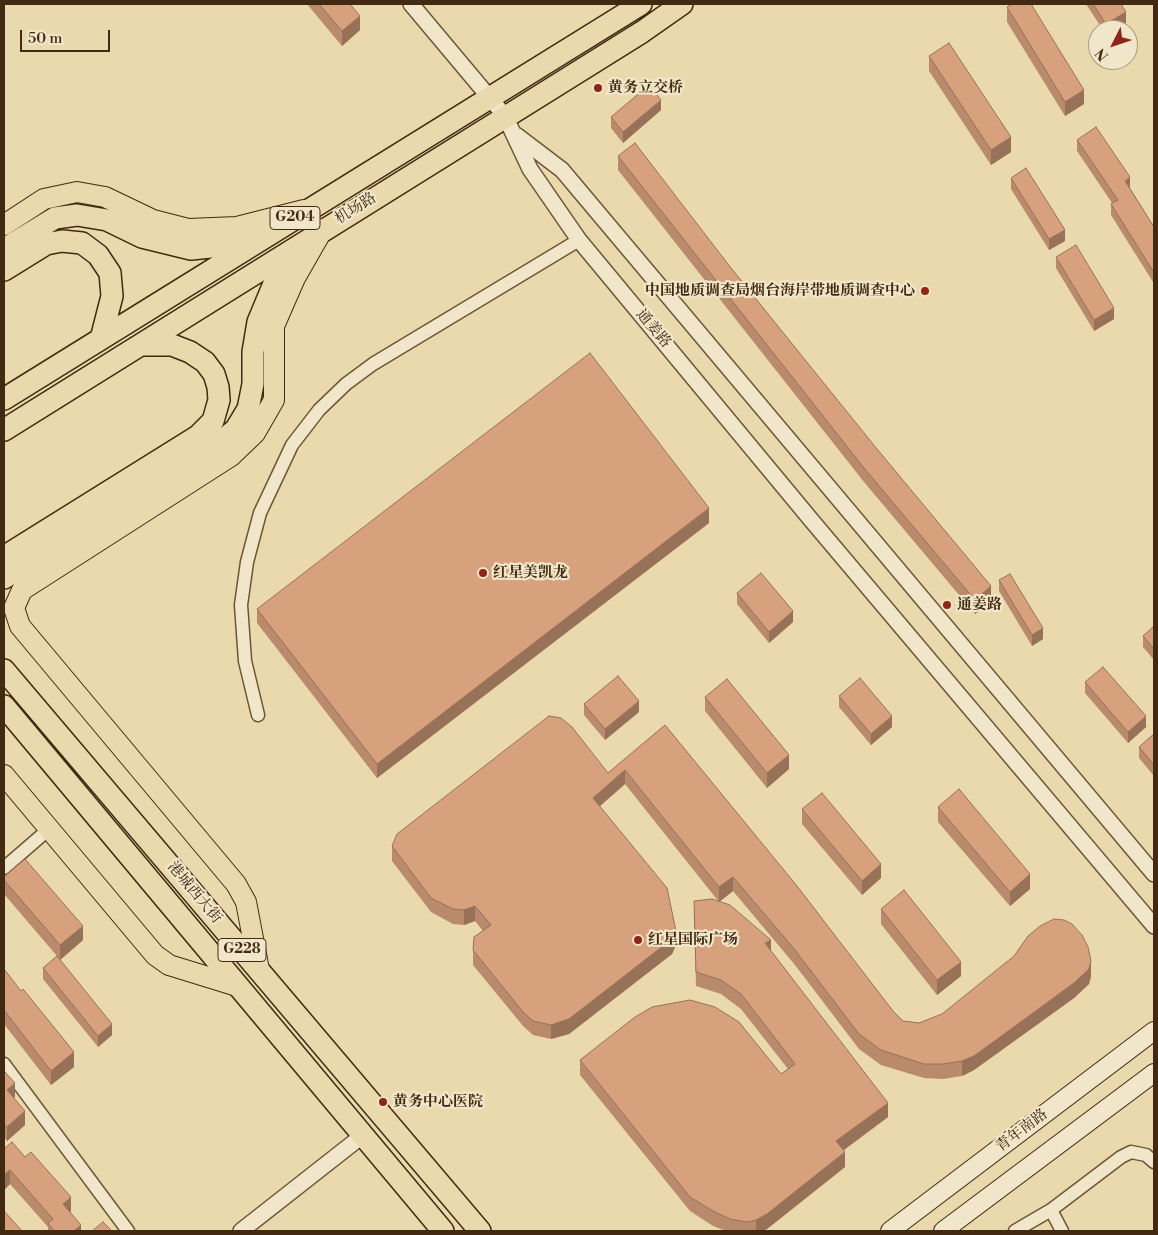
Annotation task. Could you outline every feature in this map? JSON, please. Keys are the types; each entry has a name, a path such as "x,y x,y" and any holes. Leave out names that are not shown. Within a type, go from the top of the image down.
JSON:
{"highway":[{"name":"机场路","path":"4,400 640,4"},
{"name":"机场路","path":"4,430 315,234 510,125 682,4"},
{"path":"4,249 55,218 77,215 107,220 142,237 191,249 230,245 293,219"},
{"path":"4,578 208,452 236,429 248,409 253,384 253,352 258,322 273,286 315,234"},
{"path":"4,270 46,244 62,241 82,244 98,255 110,273 112,296 101,339"},
{"path":"4,557 198,436 213,422 219,400 218,387 214,374 205,362 190,352 172,345 140,345"},
{"name":"港城西大街","path":"5,672 480,1231"},
{"name":"港城西大街","path":"4,706 443,1231"}],"main road":[{"path":"4,225 44,200 77,192 105,197 153,220 188,229 237,227 311,208"},
{"path":"258,970 246,902 236,884 20,626 14,608 22,590 231,456 255,433 274,400 274,326 315,234"},
{"path":"4,775 155,955 169,965 237,986"},
{"name":"青年南路","path":"890,1231 1154,1031"},
{"path":"943,1231 1154,1073"}],"street":[{"path":"411,4 490,97 510,125 562,170 1154,874"},
{"name":"通姜路","path":"510,125 530,169 579,240 812,521 1154,926"},
{"path":"258,715 245,661 241,605 248,562 260,513 292,445 319,410 346,384 373,364 579,240"},
{"path":"4,868 49,829"},
{"path":"4,1064 128,1231"},
{"path":"241,1231 362,1136"},
{"path":"1015,1231 1051,1210 1121,1156 1131,1152 1146,1155 1154,1162"},
{"path":"1051,1210 1062,1231"}],"building":[{"path":"319,4 350,4 360,16 342,31"},
{"path":"1012,4 1031,4 1084,90 1065,102 1007,7"},
{"path":"1093,4 1121,4 1126,12 1113,20 1103,20"},
{"path":"949,43 1011,137 991,150 929,56"},
{"path":"649,85 661,100 623,132 611,117"},
{"path":"1096,127 1130,177 1125,181 1154,227 1154,271 1111,204 1118,200 1077,140"},
{"path":"635,143 731,268 877,449 991,586 975,600 864,468 618,156"},
{"path":"1026,168 1065,230 1049,239 1011,178"},
{"path":"1076,245 1114,308 1094,320 1056,257"},
{"name":"红星美凯龙","path":"590,353 709,508 377,764 257,609"},
{"path":"761,573 793,611 769,632 737,593"},
{"path":"1010,574 1043,628 1032,635 999,580"},
{"path":"1154,626 1154,649 1143,636"},
{"path":"1103,667 1146,716 1128,732 1085,682"},
{"path":"618,676 639,701 605,729 584,704"},
{"path":"860,678 892,716 871,734 839,696"},
{"path":"727,679 789,755 767,773 705,697"},
{"path":"549,716 561,718 572,727 608,773 665,725 797,886 893,1011 903,1021 919,1023 942,1014 1014,956 1028,936 1040,926 1054,919 1064,920 1072,924 1082,935 1088,947 1091,961 1089,969 1074,983 974,1056 962,1061 924,1064 881,1050 859,1034 795,950 733,877 719,887 625,770 593,798 667,888 676,931 672,939 569,1019 551,1025 533,1021 523,1012 473,950 474,937 491,925 475,906 464,910 453,909 431,898 392,846 397,834"},
{"path":"1154,734 1154,765 1139,747"},
{"path":"959,789 1030,874 1010,892 938,807"},
{"path":"822,793 881,864 862,881 802,809"},
{"path":"25,859 83,926 60,945 4,880 4,877"},
{"path":"904,890 961,962 937,980 881,909"},
{"path":"712,899 730,905 771,940 765,943 888,1103 836,1141 845,1152 767,1214 747,1222 730,1219 690,1197 580,1060 635,1017 652,1007 690,1000 715,1007 739,1022 781,1074 795,1064 741,994 721,980 696,972 694,901"},
{"path":"57,956 112,1024 98,1036 43,968"},
{"path":"4,969 21,991 23,989 74,1052 51,1071 4,1010"},
{"path":"4,1071 15,1083 7,1090 25,1111 7,1127 4,1124"},
{"path":"12,1142 25,1157 31,1152 71,1197 63,1204 81,1225 74,1231 54,1231 48,1223 53,1219 10,1170 4,1173 4,1149"},
{"path":"4,1211 22,1231 4,1231"},
{"path":"103,1222 112,1231 92,1231"}],"place":[{"name":"黄务立交桥","path":"598,88"},
{"name":"中国地质调查局烟台海岸带地质调查中心","path":"925,291"},
{"name":"红星美凯龙","path":"483,573"},
{"name":"通姜路","path":"947,605"},
{"name":"红星国际广场","path":"638,940"},
{"name":"黄务中心医院","path":"383,1102"}]}
